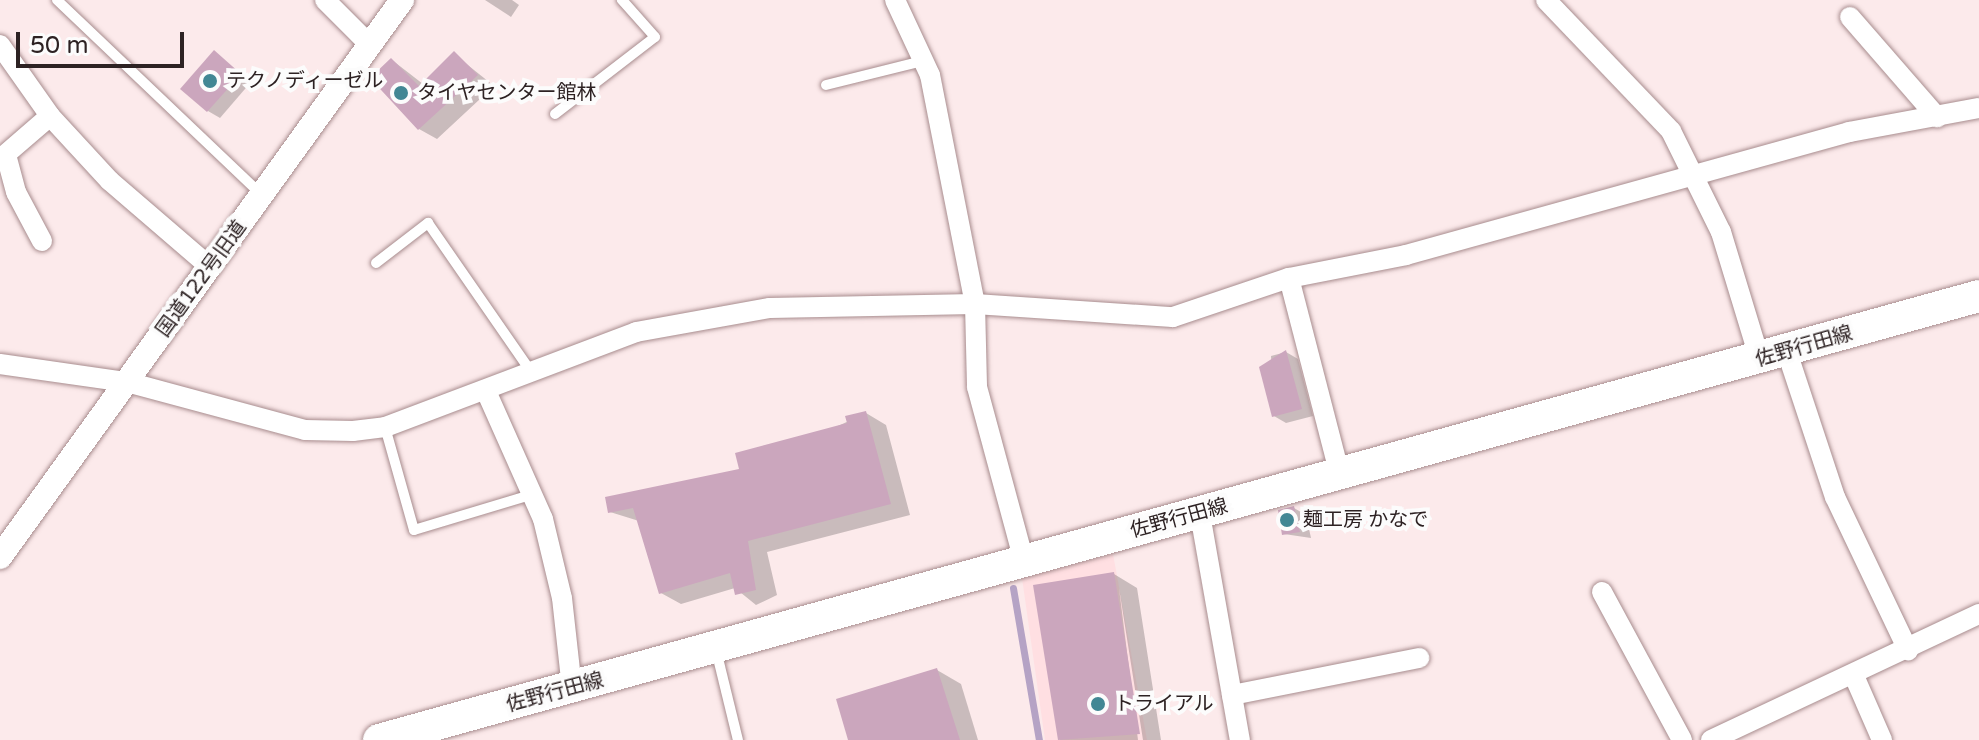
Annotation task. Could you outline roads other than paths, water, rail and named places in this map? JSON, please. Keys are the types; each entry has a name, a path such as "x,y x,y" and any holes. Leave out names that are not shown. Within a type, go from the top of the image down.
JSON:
{"main road":[{"name":"佐野行田線","path":"379,740 1773,356 1979,296"}],"street":[{"path":"325,0 370,45"},
{"name":"国道122号旧道","path":"0,557 402,0"},
{"path":"895,0 923,61 975,304 977,387 1024,561"},
{"path":"1546,0 1634,88 1695,173 1835,497 1908,650"},
{"path":"1850,17 1937,117"},
{"path":"0,45 50,116 110,181 211,268"},
{"path":"0,364 127,382 305,430 385,427 683,321 770,308 975,304 1173,317 1289,278 1406,255 1695,173 1979,108"},
{"path":"42,241 16,192 6,154 50,116"},
{"path":"1289,278 1340,475"},
{"path":"486,391 534,494 562,598 572,688"},
{"path":"1200,514 1240,740"},
{"path":"1602,592 1682,740"},
{"path":"1711,740 1738,735 1979,614"},
{"path":"1232,695 1419,658"},
{"path":"1855,678 1882,740"}],"lane":[{"path":"57,0 262,195"},
{"path":"555,114 655,37 622,0"},
{"path":"826,85 923,61"},
{"path":"376,263 428,223 533,374"},
{"path":"385,427 414,530 534,494"},
{"path":"715,648 738,740"}],"waterway":[{"path":"1013,588 1039,740"}],"place":[{"name":"テクノディーゼル","path":"210,81"},
{"name":"タイヤセンター館林","path":"401,93"},
{"name":"麺工房 かなで","path":"1287,520"},
{"name":"トライアル","path":"1098,704"}]}
